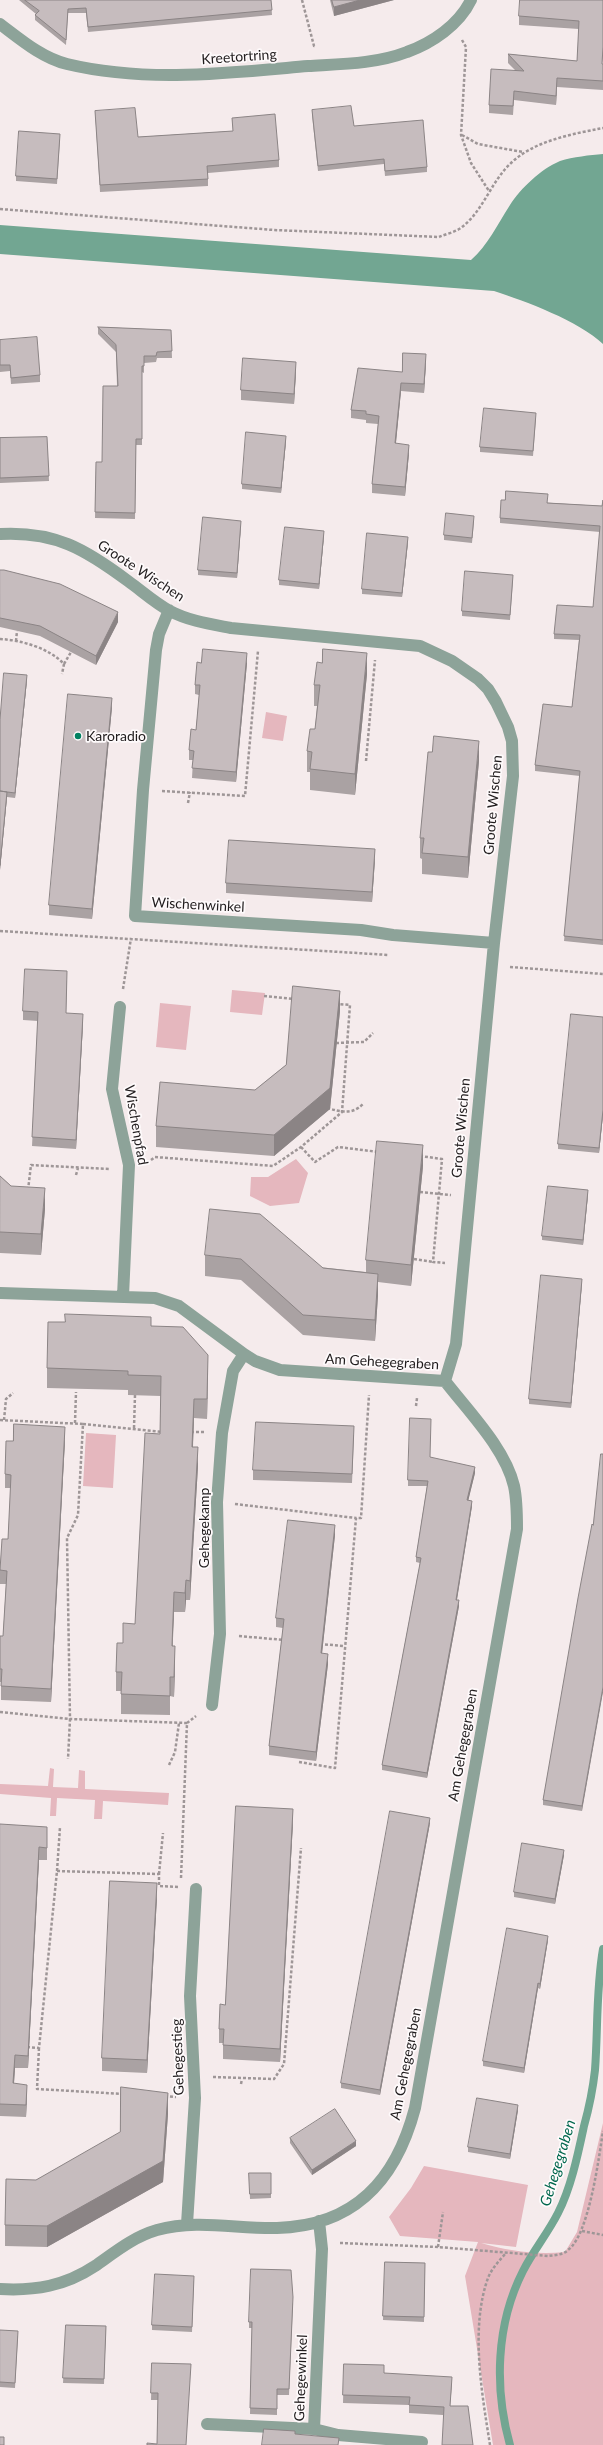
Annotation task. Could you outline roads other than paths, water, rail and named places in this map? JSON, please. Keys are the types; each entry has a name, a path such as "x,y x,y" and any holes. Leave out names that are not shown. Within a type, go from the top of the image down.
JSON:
{"street":[{"name":"Kreetortring","path":"0,24 38,51 66,64 142,73 203,75 387,58 423,45 454,23 467,9 471,0"},
{"name":"Groote Wischen","path":"0,534 42,535 61,541 97,559 169,610 190,619 231,628 420,646 466,669 488,689 508,728 514,759 494,943 456,1344 445,1381"},
{"name":"Wischenwinkel","path":"169,610 159,634 156,650 144,790 136,916 361,930 393,935 494,943"},
{"name":"Wischenpfad","path":"120,1007 112,1089 129,1168 123,1296"},
{"name":"Am Gehegegraben","path":"0,1293 155,1298 179,1306 244,1354 266,1366 296,1373 445,1381 503,1459 513,1484 517,1528 409,2129 390,2170 366,2198 336,2217 277,2228 187,2224 144,2234 84,2272 55,2285 26,2291 0,2289"},
{"name":"Gehegekamp","path":"212,1705 220,1634 217,1502 222,1432 232,1371 244,1354"},
{"name":"Gehegestieg","path":"187,2224 195,2098 190,1996 196,1888"},
{"name":"Gehegewinkel","path":"207,2424 314,2429 322,2243 319,2221"},
{"path":"314,2429 338,2435 422,2442"}],"waterway":[{"name":"Gehegegraben","path":"510,2445 501,2401 500,2356 503,2334 507,2313 514,2291 523,2271 558,2213 567,2193 574,2171 594,2077 599,1979 603,1949"}],"place":[{"name":"Karoradio","path":"78,736"}]}
